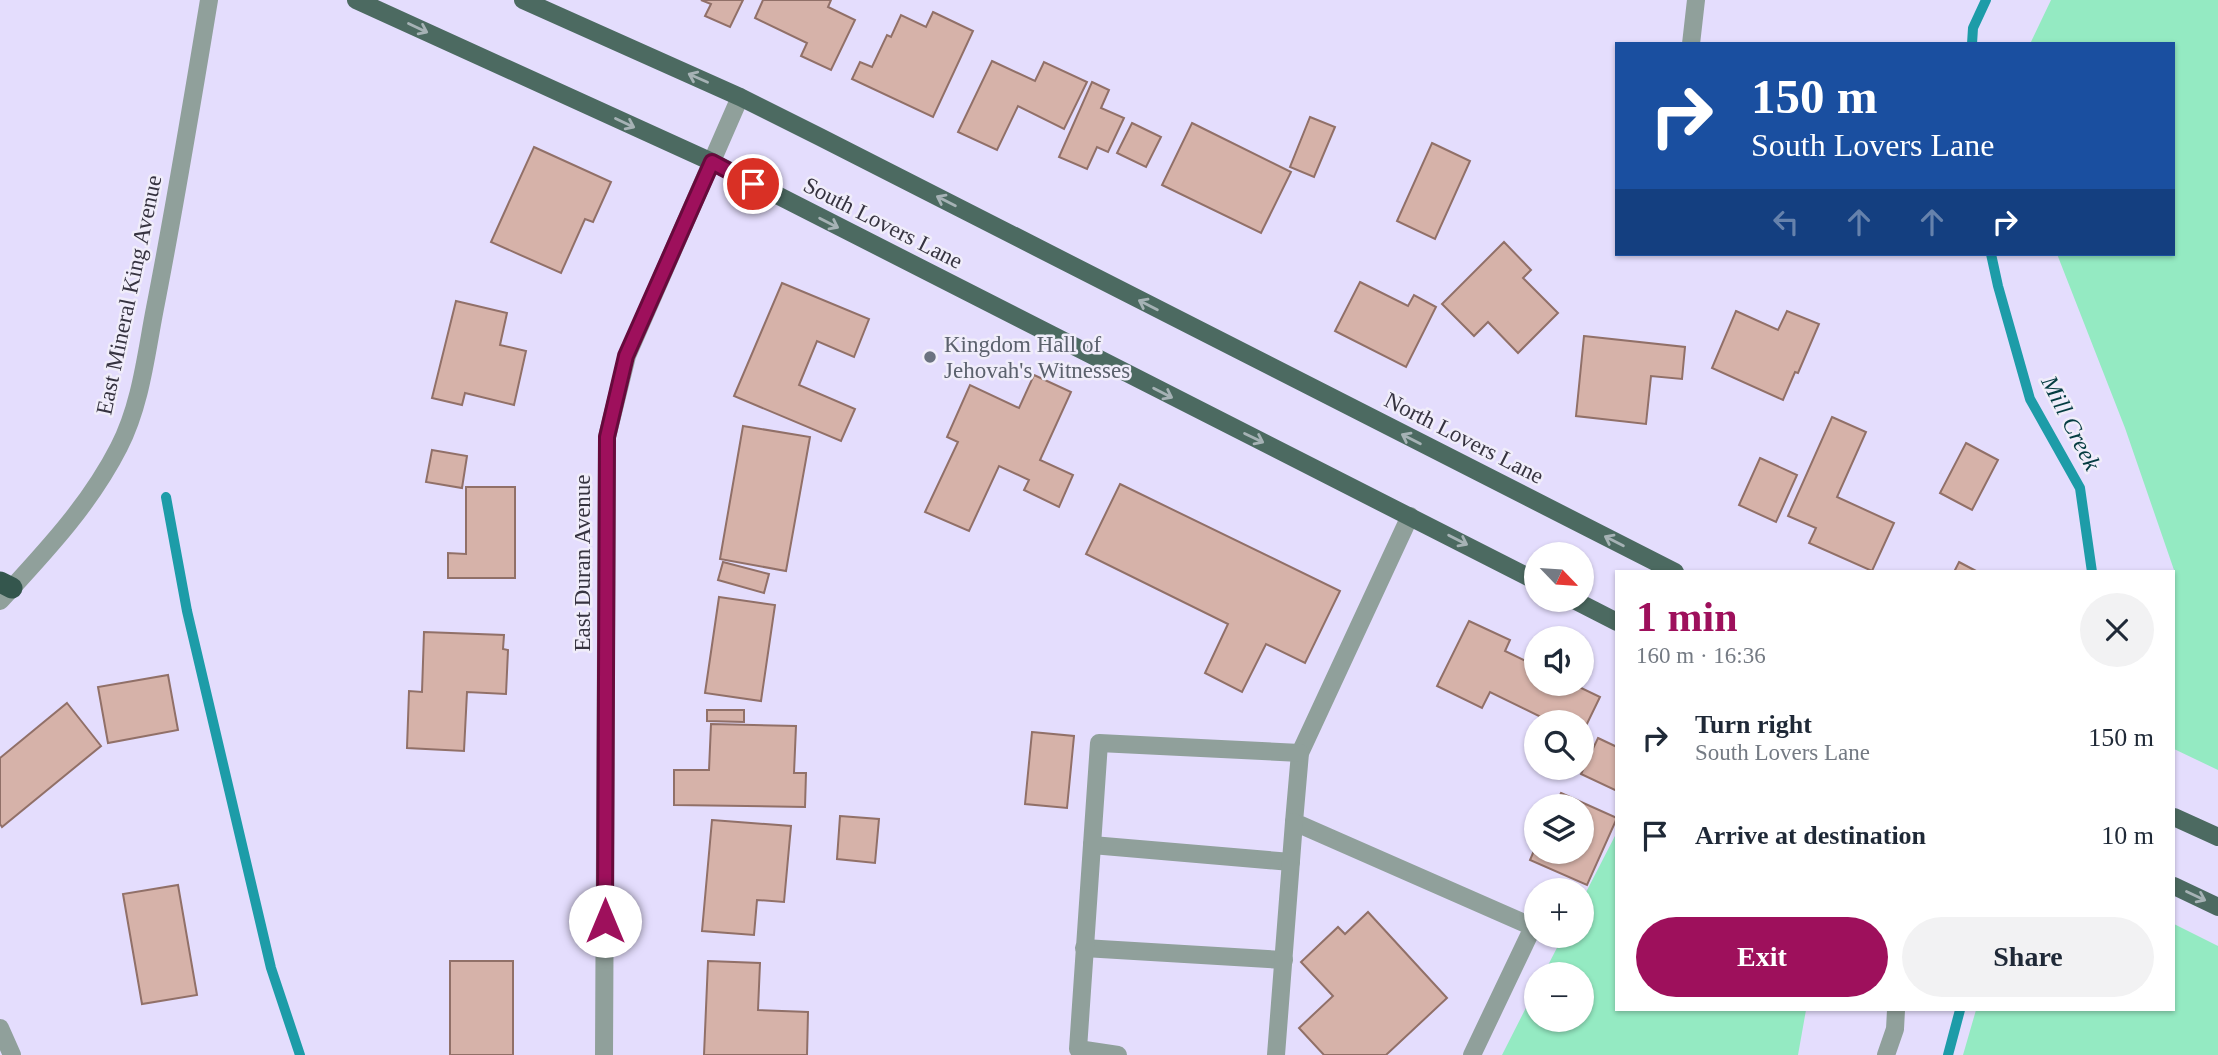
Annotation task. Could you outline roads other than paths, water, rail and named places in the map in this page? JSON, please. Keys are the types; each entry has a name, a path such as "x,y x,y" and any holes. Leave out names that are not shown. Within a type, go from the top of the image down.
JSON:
{"main road":[{"name":"South Lovers Lane","path":"356,0 712,162 1410,516"},
{"name":"South Lovers Lane","path":"523,0 740,97 1231,347"},
{"name":"North Lovers Lane","path":"1231,347 1671,570"},
{"path":"1410,516 1524,575"},
{"path":"1594,610 1615,621"},
{"path":"2175,817 2218,837"},
{"path":"2175,886 2218,906"}],"street":[{"name":"East Mineral King Avenue","path":"4,590 56,540 89,497 109,466 130,420 168,245 209,0"},
{"path":"1690,42 1696,0"},
{"name":"East Duran Avenue","path":"604,1055 607,437 626,356 740,97"},
{"path":"1276,1055 1300,753 1410,516"},
{"path":"1118,1055 1078,1049 1099,743 1300,753"},
{"path":"1294,822 1533,927 1472,1055"},
{"path":"1092,845 1291,862"},
{"path":"1084,948 1284,960"},
{"path":"1886,1055 1895,1029 1896,1011"},
{"path":"0,1028 12,1055"}],"waterway":[{"name":"Mill Creek","path":"1972,42 1973,28 1986,0"},
{"name":"Mill Creek","path":"1991,256 2030,399 2080,488 2092,570"},
{"path":"166,497 187,611 271,968 300,1055"},
{"name":"Mill Creek","path":"1948,1055 1960,1011"}],"place":[{"name":"Kingdom Hall of Jehovah's Witnesses","path":"930,357"}]}
